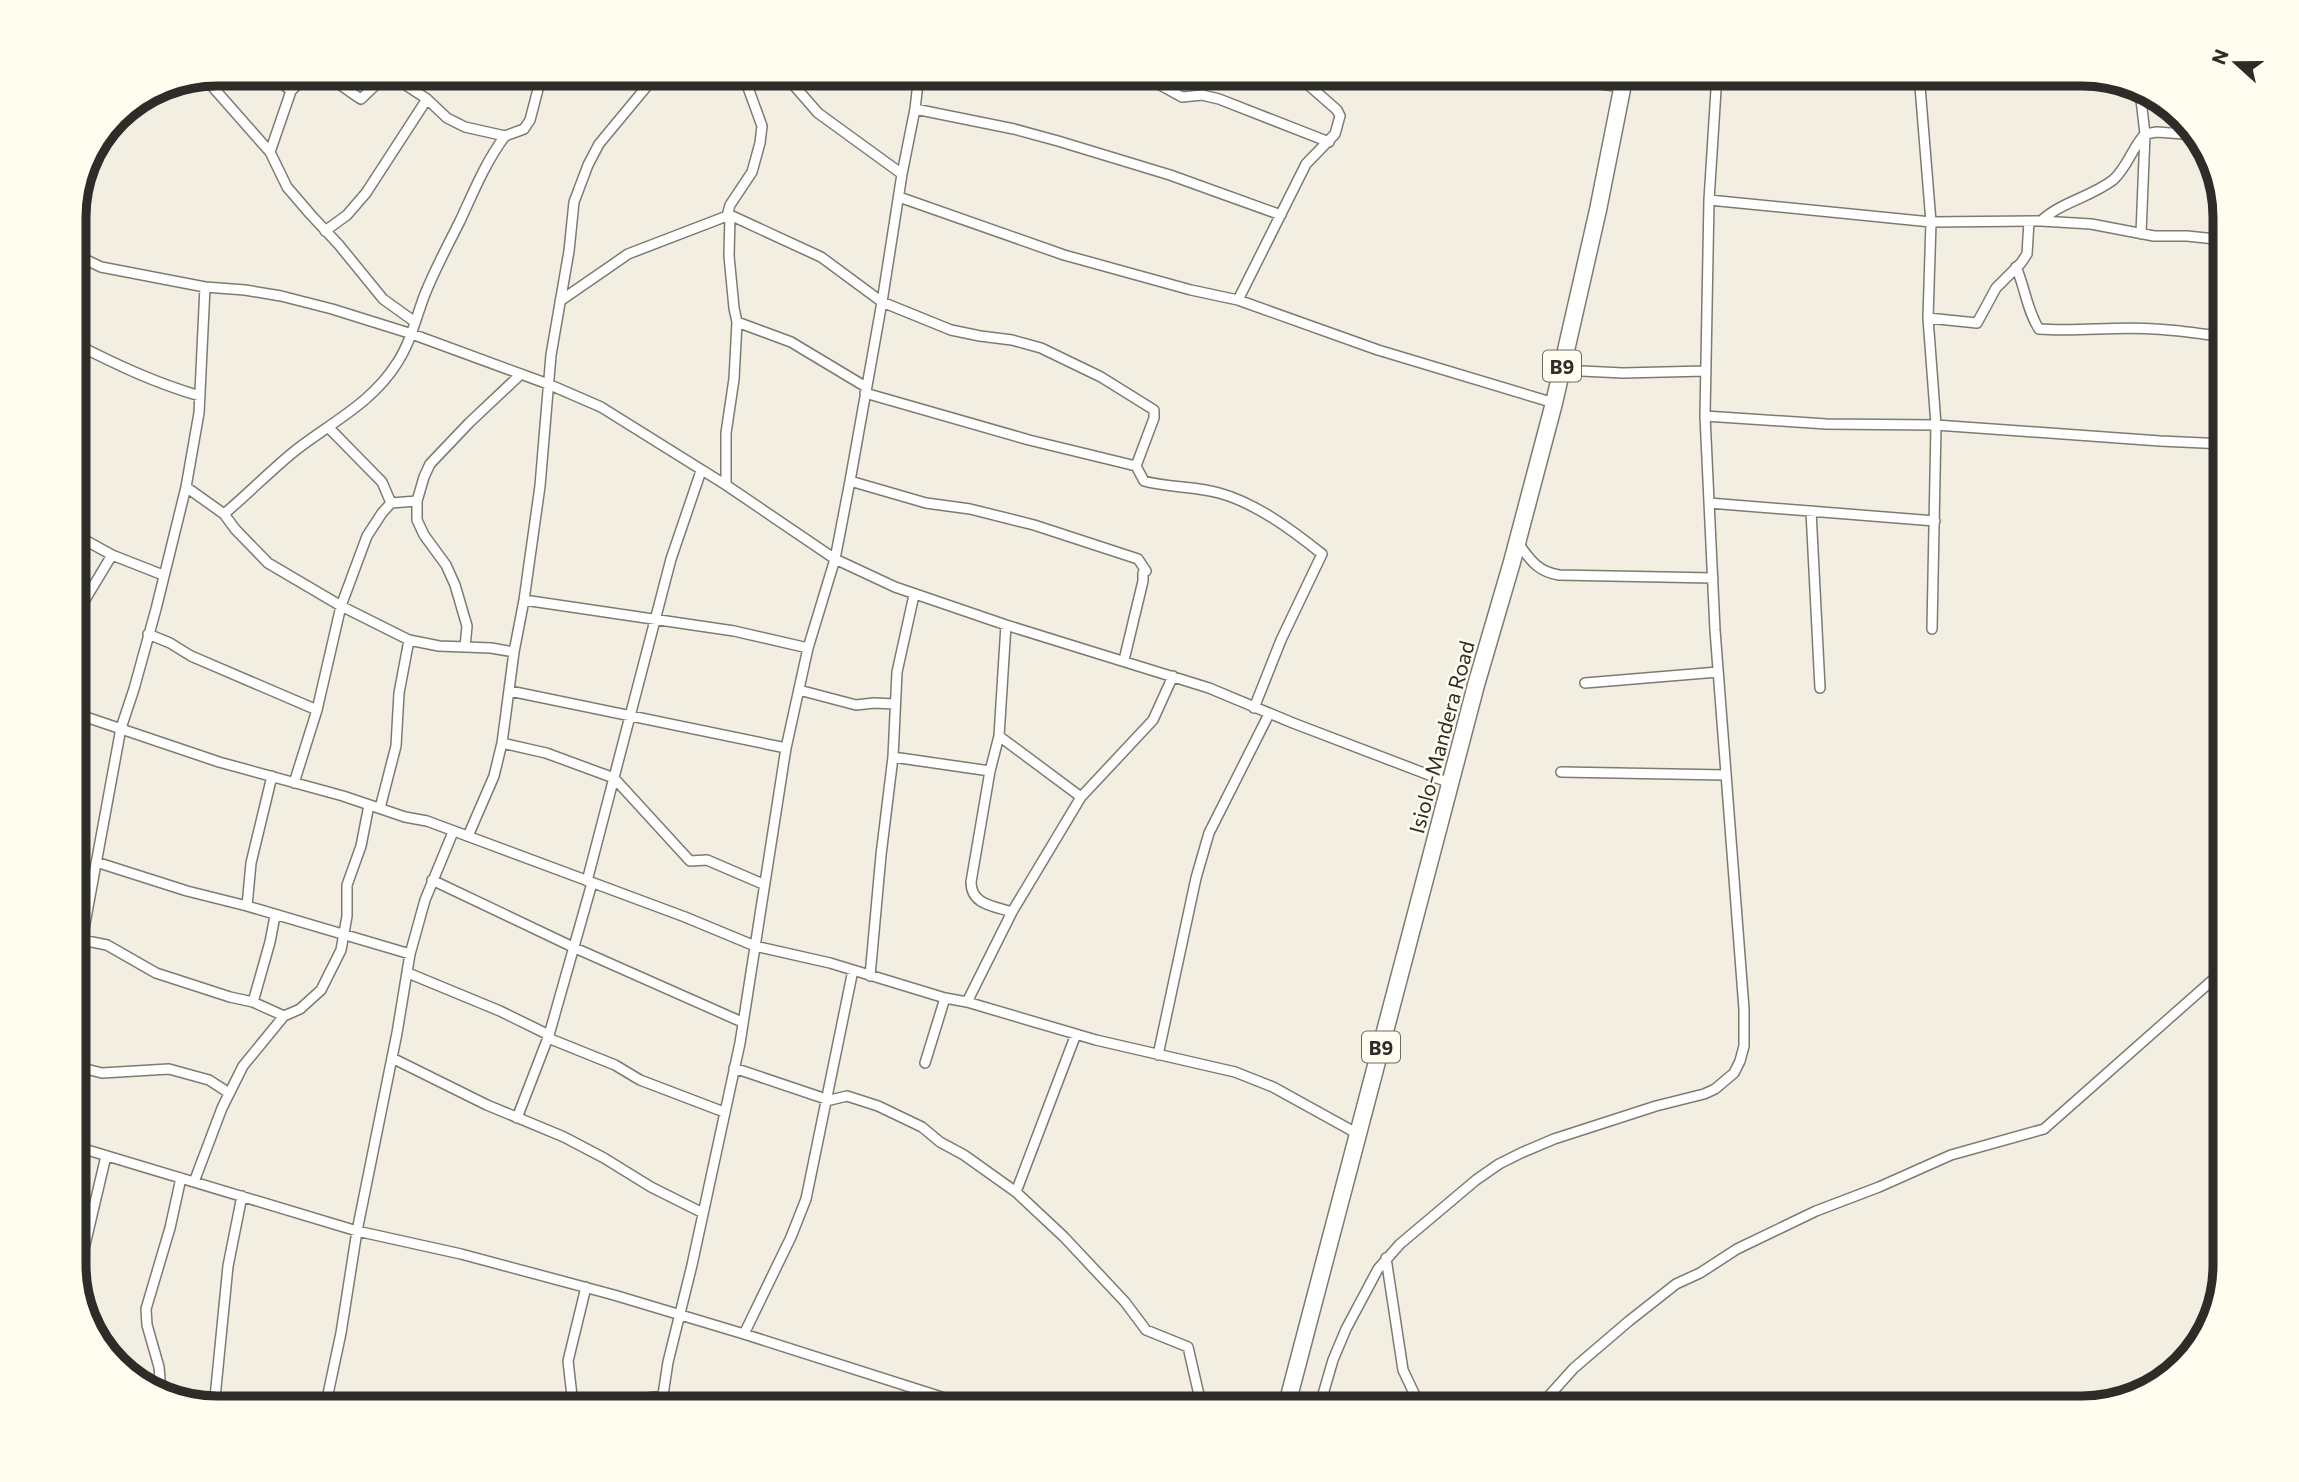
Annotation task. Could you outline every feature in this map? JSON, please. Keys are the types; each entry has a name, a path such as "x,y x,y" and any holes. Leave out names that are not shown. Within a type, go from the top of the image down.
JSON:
{"highway":[{"name":"Isiolo-Mandera Road","path":"1289,1396 1476,685 1554,403 1623,86"}],"street":[{"path":"212,86 270,152 287,187 383,299 415,322"},
{"path":"285,86 291,91"},
{"path":"270,152 291,91 296,86"},
{"path":"342,86 361,99 375,86"},
{"path":"407,86 427,99 447,118 465,127 505,136 524,129 530,120 539,86"},
{"path":"468,836 494,776 502,743 540,486 548,384 574,202 588,165 604,137 647,86"},
{"path":"726,485 726,433 734,379 737,323 729,256 730,205 752,172 762,126 747,86"},
{"path":"794,86 818,113 902,174"},
{"path":"664,1396 668,1362 681,1314 734,1068 786,748 808,648 835,559 918,86"},
{"path":"1163,86 1182,96 1202,95 1219,99 1329,142"},
{"path":"1238,300 1306,164 1329,142 1338,127 1339,113 1309,86"},
{"path":"1323,1396 1342,1336 1371,1280 1386,1258 1437,1212 1499,1164 1554,1139 1704,1094 1734,1073 1744,1046 1744,1009 1718,673 1705,416 1709,200 1716,86"},
{"path":"1921,86 1931,222 1928,318 1936,425 1933,629"},
{"path":"326,231 347,215 366,193 427,99"},
{"path":"2141,100 2145,134 2141,234"},
{"path":"915,109 1047,138 1170,175 1281,215"},
{"path":"2041,221 2051,212 2115,178 2145,134 2184,134"},
{"path":"224,514 283,461 368,398 398,362 474,185 505,136"},
{"path":"899,197 1064,255 1238,300 1378,350 1554,403"},
{"path":"1709,200 1931,222 2041,221 2091,224 2154,236 2213,239"},
{"path":"560,301 628,254 729,215 821,257 882,302 951,330 1041,348 1101,377 1151,407 1155,411 1154,418 1136,466"},
{"path":"1928,318 1977,323 1996,288 2027,254 2029,222"},
{"path":"86,260 101,267 205,287 281,296 412,334 548,384 601,407 726,485 835,559 914,595 1209,688 1269,714 1450,783"},
{"path":"2016,267 2032,319 2039,329 2068,331 2154,328 2213,335"},
{"path":"86,916 121,728 134,689 186,487 200,396 205,287"},
{"path":"737,323 790,342 866,390 1028,440 1136,466 1144,481 1218,492 1252,506 1322,554 1254,708"},
{"path":"86,348 137,375 200,396"},
{"path":"1561,370 1623,373 1705,371"},
{"path":"465,647 467,626 455,585 446,565 424,535 417,520 417,501 430,464 521,374"},
{"path":"1705,416 1826,424 1936,425 2213,443"},
{"path":"329,428 382,482 391,503"},
{"path":"517,1118 549,1037 575,948 630,714 671,559 701,471"},
{"path":"850,481 926,503 970,509 1034,525 1138,559 1146,571 1143,573 1124,660"},
{"path":"186,487 224,514 268,563 341,606 409,640 439,646 514,652"},
{"path":"295,783 317,710 341,606 367,536 391,503 417,501"},
{"path":"1709,503 1935,521"},
{"path":"1811,511 1820,688"},
{"path":"86,541 112,555 163,575"},
{"path":"1517,542 1535,565 1547,573 1713,578"},
{"path":"86,598 112,555"},
{"path":"870,976 893,757 899,657 914,595"},
{"path":"524,600 734,631 808,648"},
{"path":"1006,625 999,736 990,771 971,889 980,902 1012,912"},
{"path":"148,634 191,656 317,710"},
{"path":"380,808 396,746 399,693 409,640"},
{"path":"1585,683 1718,673"},
{"path":"967,1002 1012,912 1081,797 1153,720 1173,676"},
{"path":"799,690 856,705 874,702 895,704"},
{"path":"510,691 786,748"},
{"path":"1158,1055 1196,878 1209,833 1269,714"},
{"path":"86,717 219,762 405,817 427,821 685,917 755,946 853,970 1076,1034 1235,1072 1255,1079 1358,1134"},
{"path":"999,736 1081,797"},
{"path":"502,743 546,752 614,778 691,861 707,860 764,884"},
{"path":"893,757 990,771"},
{"path":"1560,772 1726,775"},
{"path":"247,906 251,863 272,776"},
{"path":"194,1182 229,1093 250,1055 284,1016 300,1009 321,990 333,968 344,935 347,916 346,891 369,805"},
{"path":"328,1396 410,954 432,880 453,832"},
{"path":"96,862 187,891 410,954"},
{"path":"432,880 575,948 742,1022"},
{"path":"253,1002 275,916"},
{"path":"86,941 107,945 145,967 178,981 253,1002 284,1016"},
{"path":"744,1334 806,1199 853,970"},
{"path":"408,973 615,1065 640,1080 724,1112"},
{"path":"1549,1396 1574,1368 1676,1284 1700,1273 1737,1249 1816,1211 1880,1187 1951,1155 2044,1129 2213,980"},
{"path":"925,1063 945,998"},
{"path":"1016,1192 1076,1034"},
{"path":"392,1058 487,1105 564,1137 651,1187 703,1213"},
{"path":"734,1068 826,1100 847,1097 888,1110 922,1127 1016,1192 1064,1237 1125,1301 1146,1330 1188,1347 1199,1396"},
{"path":"86,1069 102,1073 169,1069 209,1080 229,1093"},
{"path":"86,1150 357,1231 461,1254 681,1314 936,1396"},
{"path":"86,1246 106,1156"},
{"path":"160,1383 146,1309 170,1228 181,1178"},
{"path":"215,1396 228,1266 242,1196"},
{"path":"1386,1258 1404,1370 1415,1396"},
{"path":"572,1396 568,1361 586,1287"}]}
